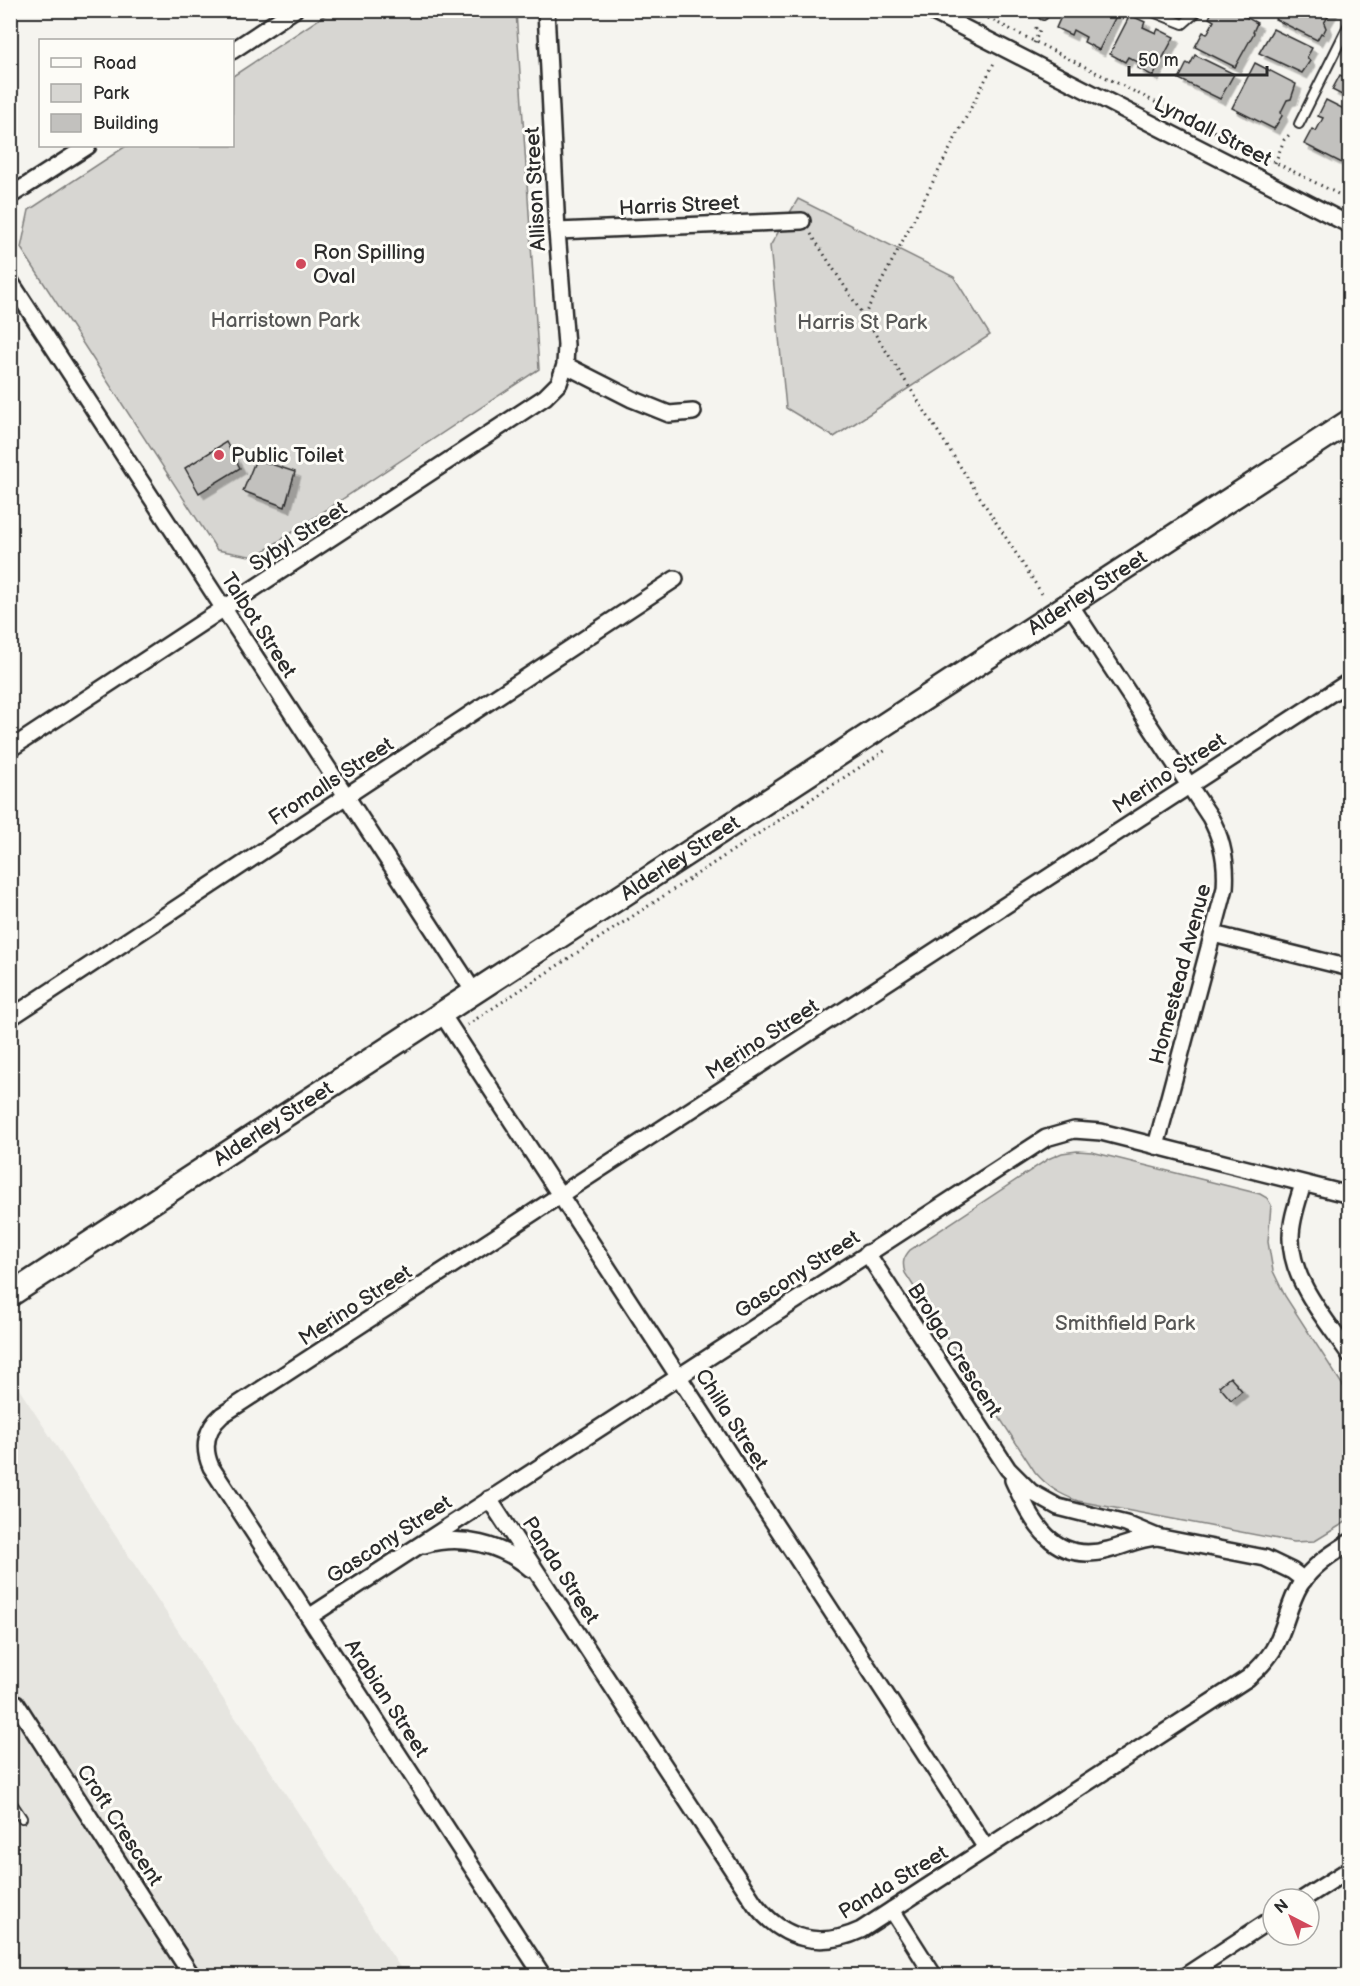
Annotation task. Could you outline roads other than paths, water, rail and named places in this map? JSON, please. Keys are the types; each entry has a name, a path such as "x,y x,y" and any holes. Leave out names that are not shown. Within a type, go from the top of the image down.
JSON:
{"street":[{"path":"234,50 294,10"},
{"name":"Allison Street","path":"546,10 557,231 565,326 565,365"},
{"name":"Lyndall Street","path":"929,10 1350,225"},
{"path":"10,196 86,147"},
{"name":"Harris Street","path":"557,231 802,221"},
{"name":"Talbot Street","path":"10,280 474,992"},
{"path":"565,365 632,399 669,414 693,412"},
{"name":"Sybyl Street","path":"10,749 545,397 559,383 565,365"},
{"name":"Alderley Street","path":"10,1295 1350,421"},
{"name":"Fromalls Street","path":"10,1018 675,579"},
{"name":"Homestead Avenue","path":"1062,608 1189,786 1217,830 1226,857 1225,888 1156,1146"},
{"name":"Merino Street","path":"206,1439 211,1428 222,1415 1350,681"},
{"path":"1213,934 1350,968"},
{"name":"Chilla Street","path":"442,1014 986,1848"},
{"name":"Gascony Street","path":"309,1617 1032,1145 1053,1135 1074,1130 1101,1132 1350,1195"},
{"path":"1303,1184 1291,1227 1292,1254 1296,1269 1303,1284 1350,1355"},
{"name":"Brolga Crescent","path":"867,1253 1008,1469 1039,1529 1057,1544 1068,1549 1092,1553 1111,1550 1137,1539 1158,1537"},
{"name":"Arabian Street","path":"206,1439 206,1452 212,1467 543,1976"},
{"name":"Brolga Crescent","path":"1008,1469 1031,1492 1051,1504 1126,1524 1158,1537 1265,1558 1292,1571 1304,1580"},
{"name":"Panda Street","path":"489,1499 764,1915 774,1924 792,1934 811,1940 849,1935 892,1910 1248,1678 1273,1650 1294,1597 1304,1580 1324,1558 1350,1542"},
{"path":"414,1548 449,1541 484,1544 516,1557 542,1579"},
{"name":"Croft Crescent","path":"10,1700 16,1703 192,1976"},
{"path":"1321,1888 1350,1869"},
{"path":"892,1910 934,1976"},
{"path":"1185,1976 1261,1926"}],"lane":[{"path":"1148,10 1184,24 1198,10"},
{"path":"1299,124 1350,22"},
{"path":"10,1800 22,1818"}],"place":[{"name":"Ron Spilling Oval","path":"301,264"},
{"name":"Public Toilet","path":"219,455"}],"park label":[{"name":"Harristown Park","path":"285,320"},
{"name":"Harris St Park","path":"862,322"},
{"name":"Smithfield Park","path":"1125,1323"}]}
